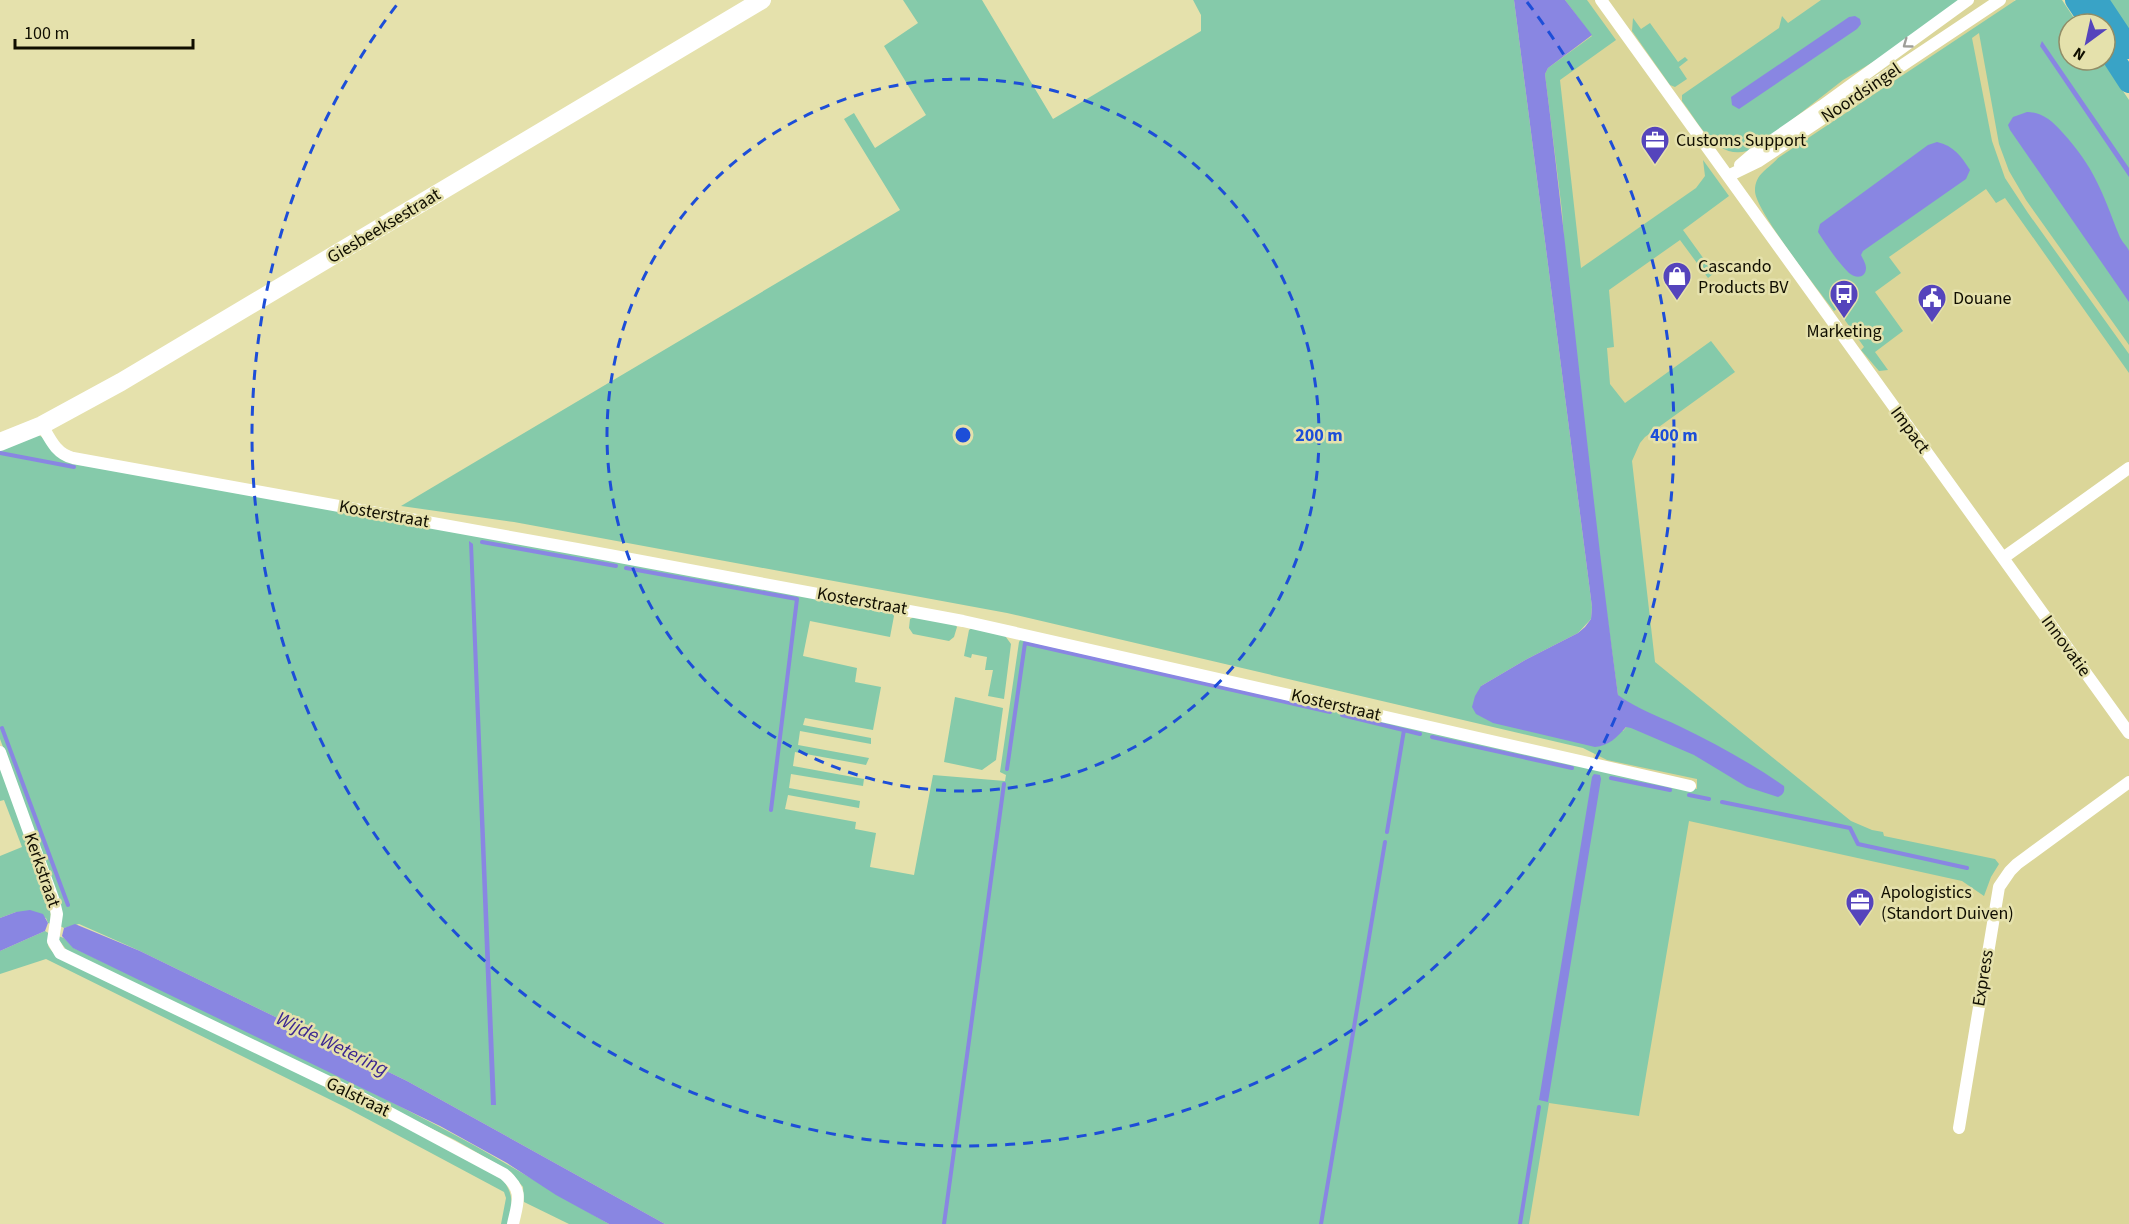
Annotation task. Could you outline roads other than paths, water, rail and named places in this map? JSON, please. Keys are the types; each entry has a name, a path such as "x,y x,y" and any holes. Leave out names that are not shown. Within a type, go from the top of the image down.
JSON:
{"highway":[{"path":"2076,0 2096,7 2129,48"},
{"path":"2117,64 2129,82"}],"street":[{"name":"Giesbeeksestraat","path":"0,442 42,425 121,382 762,0"},
{"path":"1601,0 1728,176"},
{"name":"Noordsingel","path":"1728,176 1754,153 1968,0"},
{"name":"Noordsingel","path":"1728,176 1759,161 2000,0"},
{"name":"Impact","path":"1728,176 2003,558"},
{"name":"Kosterstraat","path":"42,425 56,448 73,458 985,625 1690,786"},
{"path":"2003,558 2129,468"},
{"name":"Innovatie","path":"2003,558 2129,733"},
{"name":"Kerkstraat","path":"0,752 54,901 57,914 54,944 69,958 159,1001"},
{"name":"Express","path":"1959,1128 1999,887 2018,864 2129,782"},
{"name":"Galstraat","path":"159,1001 364,1099 504,1174 518,1189 519,1197 513,1224"}],"waterway":[{"path":"0,453 74,467"},
{"path":"482,542 616,566"},
{"path":"626,568 797,599 771,810"},
{"path":"1007,769 1025,643 1330,712"},
{"path":"1342,715 1420,734"},
{"path":"2,728 68,905"},
{"path":"1387,832 1404,730"},
{"path":"1432,737 1572,768"},
{"path":"1611,778 1670,790"},
{"path":"944,1224 1004,784"},
{"path":"1689,795 1709,799"},
{"path":"1722,802 1850,828 1858,844 1967,868"},
{"path":"1321,1224 1385,842"},
{"path":"1520,1224 1539,1107"}],"place":[{"name":"Customs Support","path":"1655,166"},
{"name":"Cascando Products BV","path":"1677,302"},
{"name":"Marketing","path":"1844,320"},
{"name":"Douane","path":"1932,324"},
{"name":"Apologistics (Standort Duiven)","path":"1860,928"}],"water label":[{"name":"Wijde Wetering","path":"332,1044"}]}
